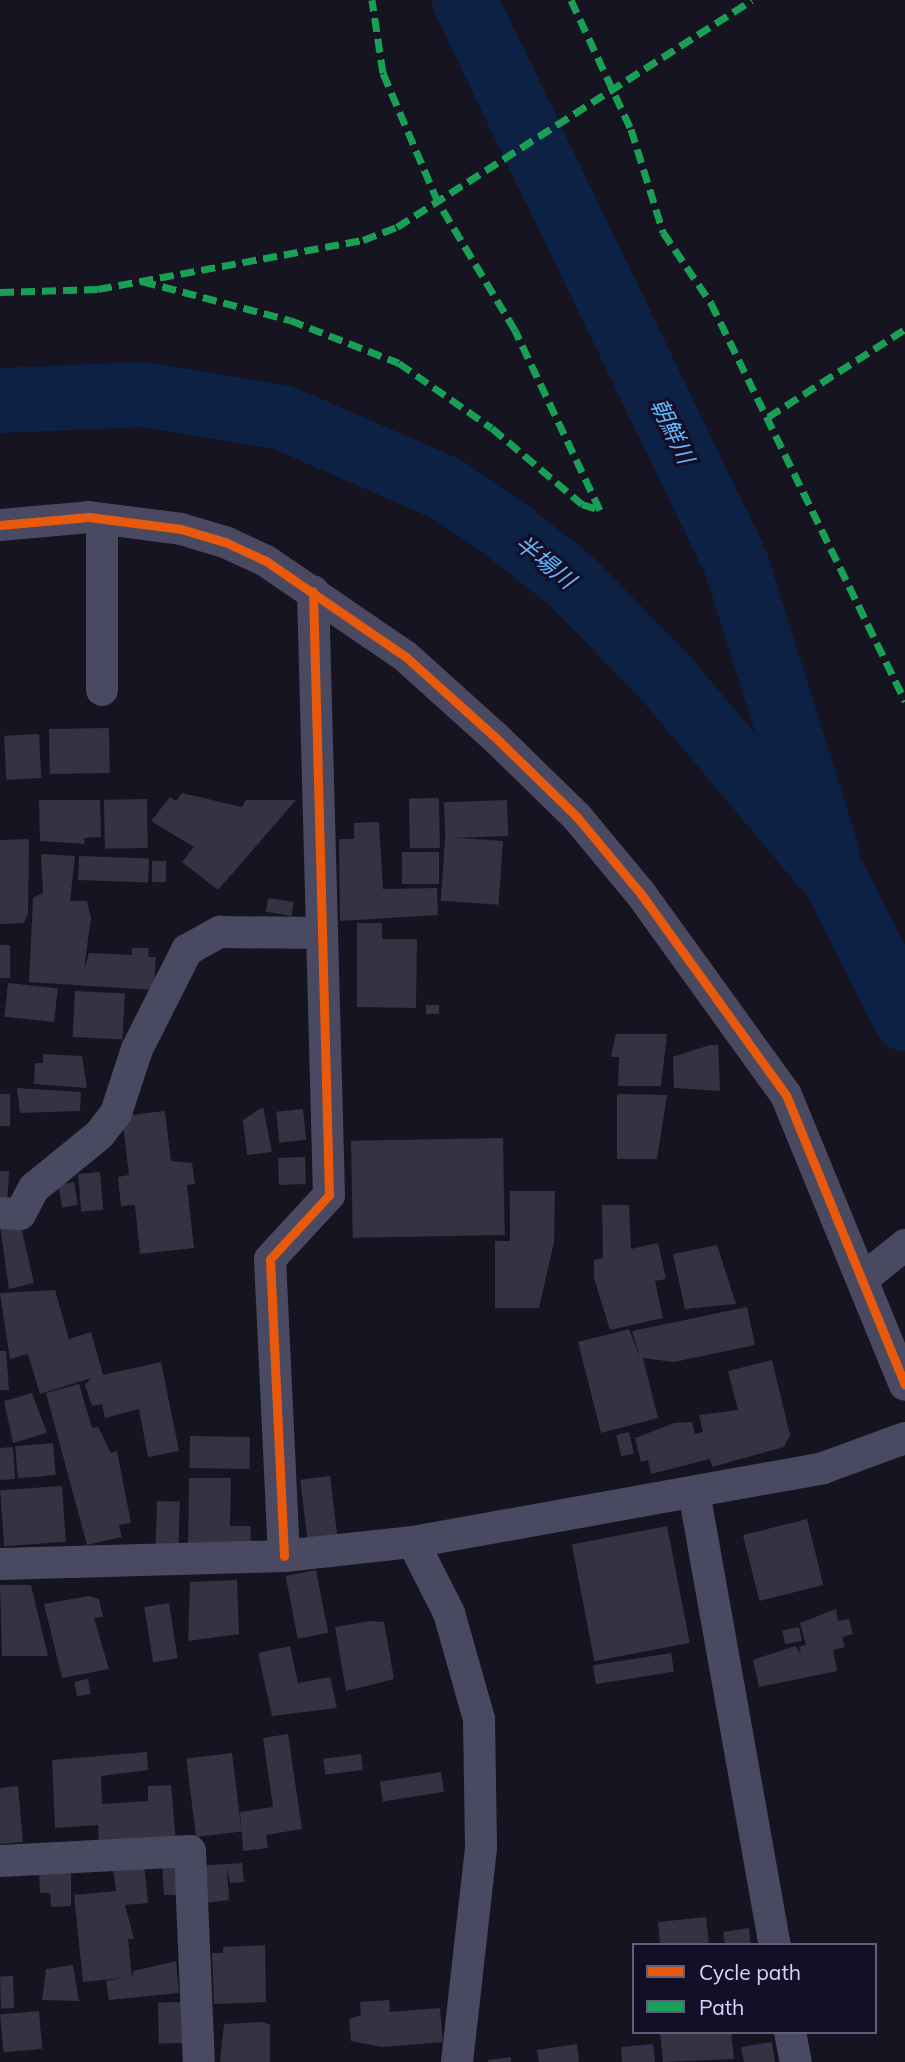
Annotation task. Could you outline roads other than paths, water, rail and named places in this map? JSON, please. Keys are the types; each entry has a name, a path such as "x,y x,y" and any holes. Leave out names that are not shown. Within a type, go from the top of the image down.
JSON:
{"street":[{"path":"102,519 102,690"},
{"path":"0,525 102,519 225,542 313,591 405,656 494,736 577,817 641,894 786,1095 872,1270 905,1385"},
{"path":"284,1556 270,1259 329,1195 313,591"},
{"path":"0,1213 20,1214 34,1188 99,1135 116,1112 137,1049 187,950 220,932 322,933"},
{"path":"872,1270 905,1245"},
{"path":"0,1564 284,1556 413,1542 823,1468 905,1438"},
{"path":"694,1492 775,1943"},
{"path":"413,1542 449,1613 479,1719 481,1848 457,2062"},
{"path":"0,1861 190,1851 199,2062"},
{"path":"790,2034 796,2062"}],"waterway":[{"name":"朝鮮川","path":"464,0 736,564 826,852"},
{"name":"半場川","path":"0,400 143,394 282,417 445,488 504,528 570,580 664,676 835,879 905,1018"}]}
